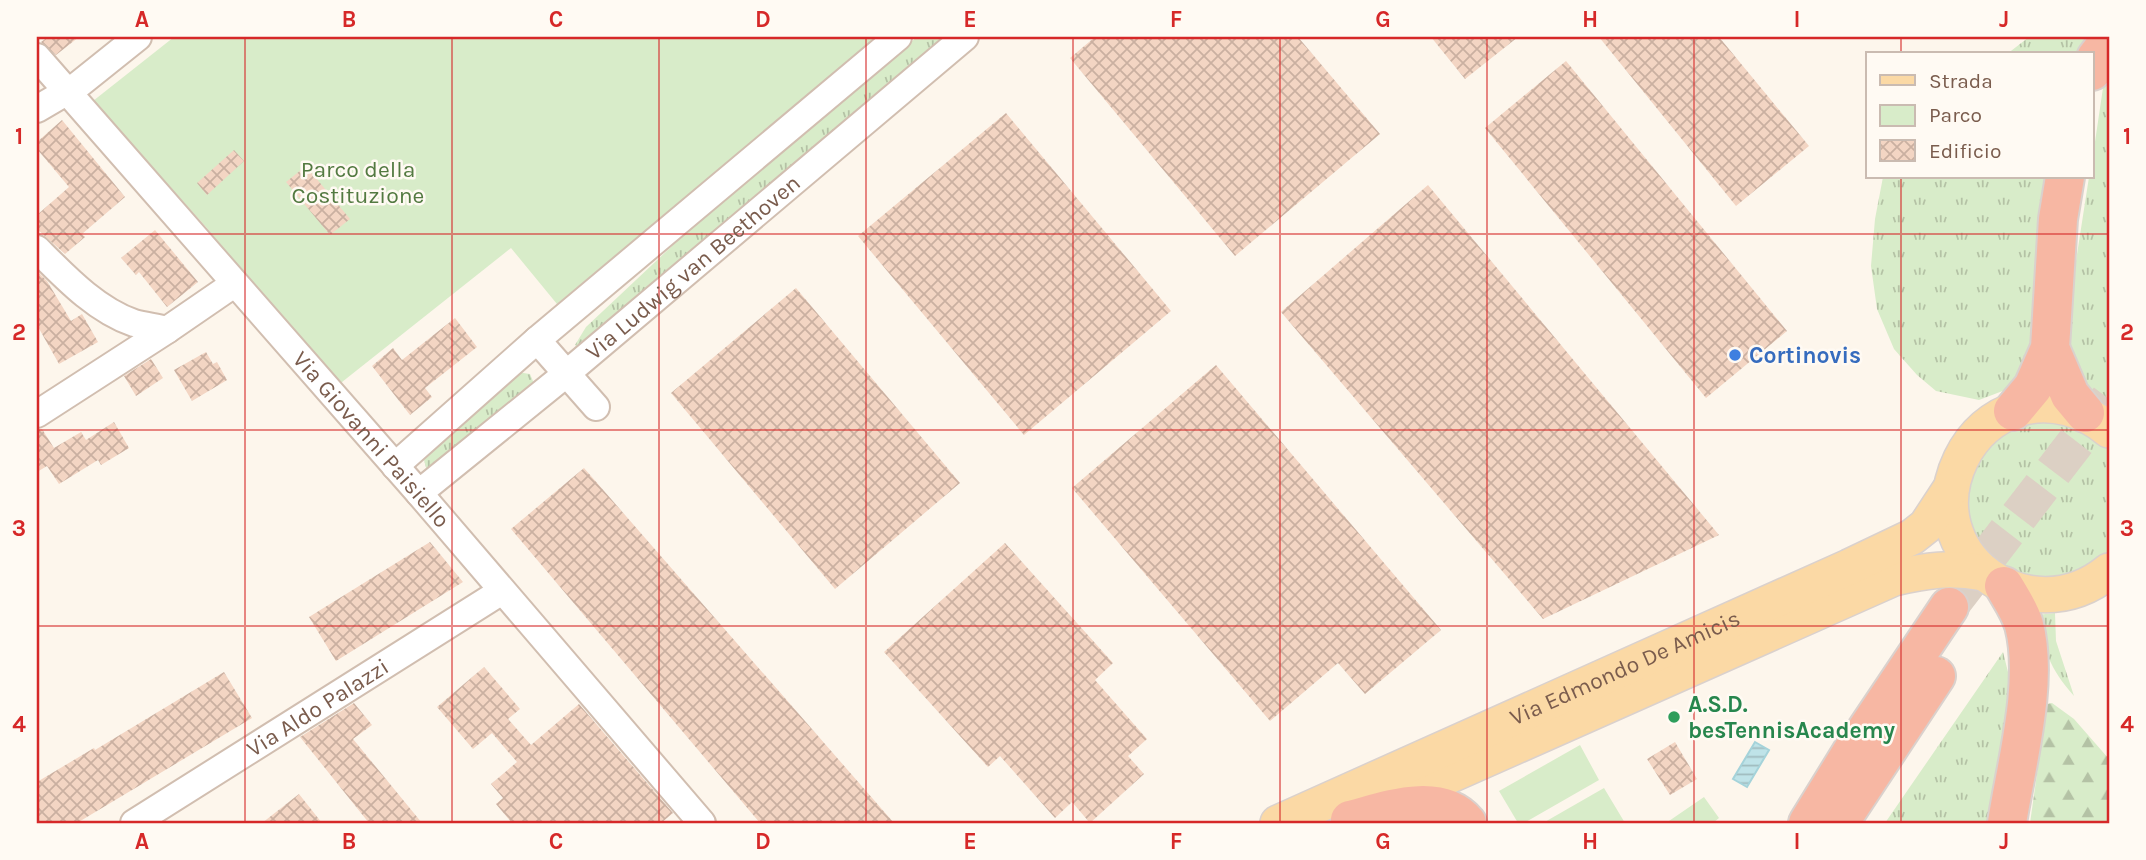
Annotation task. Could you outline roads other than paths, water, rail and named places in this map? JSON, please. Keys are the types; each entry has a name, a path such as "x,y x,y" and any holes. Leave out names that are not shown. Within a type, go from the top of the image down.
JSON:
{"highway":[{"path":"2094,64 2109,41"},
{"path":"2013,411 2033,387 2050,348 2058,219 2065,178"},
{"path":"2050,348 2070,395 2101,422"},
{"path":"1994,580 2024,623 2029,654 2027,701 2007,823"},
{"path":"1808,823 1853,750 1960,615 1893,740 1839,823"},
{"path":"1852,823 1890,761 1893,740"},
{"path":"1346,821 1413,804 1459,813 1467,823"}],"main road":[{"path":"1994,580 1967,555 1953,524 1951,488 1954,474 1968,445 1988,424 2013,411 2048,405 2101,422"},
{"name":"Via Edmondo De Amicis","path":"1278,823 1912,537 1926,526 1951,488"},
{"name":"Via Edmondo De Amicis","path":"1346,821 1894,578 1927,570 1958,569 2033,595 2053,596 2087,586 2109,571"}],"street":[{"path":"37,109 67,91 138,37"},
{"name":"Via Ludwig van Beethoven","path":"395,466 537,340 898,37"},
{"name":"Via Ludwig van Beethoven","path":"419,493 566,374 965,37"},
{"name":"Via Giovanni Paisiello","path":"37,57 419,493 702,823"},
{"path":"37,249 73,285 104,307 133,322 167,330"},
{"path":"37,414 234,284"},
{"path":"537,340 596,407"},
{"name":"Via Aldo Palazzi","path":"134,823 502,592"}],"water":[{"path":"1755,742 1769,750 1747,787 1733,779"}],"tunnel":[{"path":"1949,607 2109,399"}],"place":[{"name":"Cortinovis","path":"1735,355"},
{"name":"A.S.D. besTennisAcademy","path":"1674,717"}],"park label":[{"name":"Parco della Costituzione","path":"358,182"}]}
